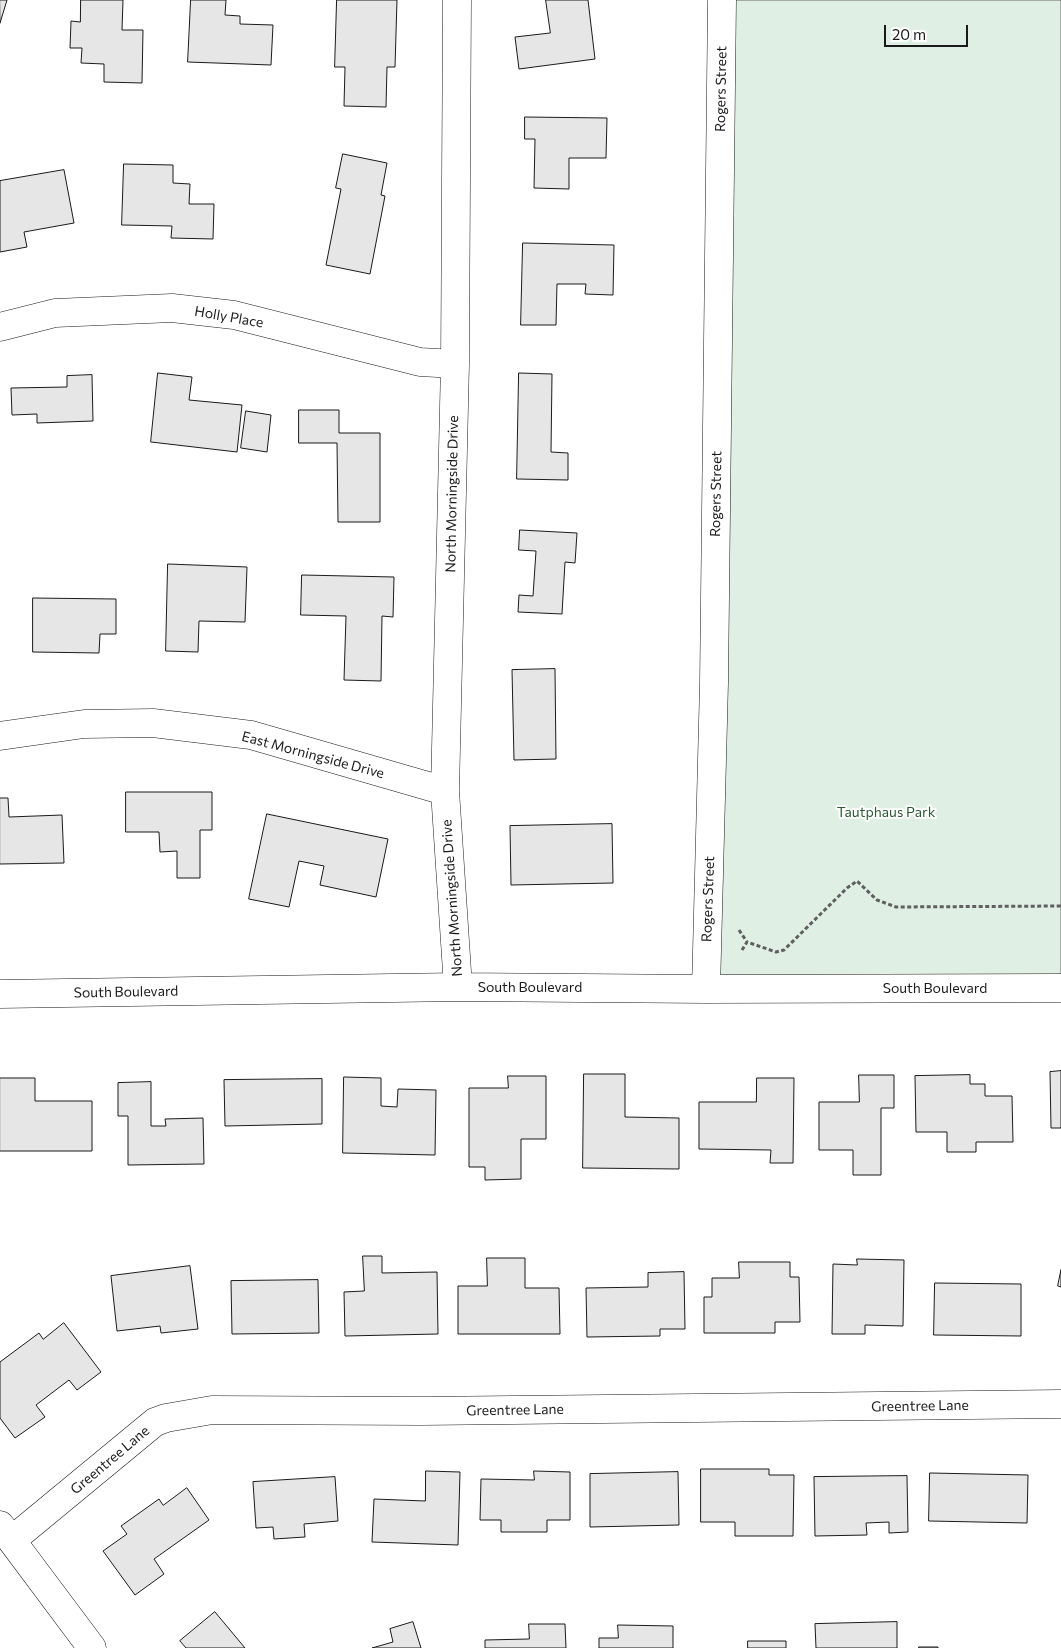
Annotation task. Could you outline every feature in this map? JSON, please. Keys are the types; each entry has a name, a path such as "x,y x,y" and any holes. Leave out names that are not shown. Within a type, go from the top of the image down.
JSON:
{"street":[{"name":"North Morningside Drive","path":"457,0 455,364 445,791 458,987"},
{"name":"Rogers Street","path":"706,989 714,682 722,0"},
{"name":"Holly Place","path":"0,327 55,313 172,308 234,315 420,362 455,364"},
{"name":"East Morningside Drive","path":"0,736 84,724 153,723 251,736 445,791"},
{"name":"South Boulevard","path":"0,994 458,987 706,989 1061,988"},
{"name":"Greentree Lane","path":"6,1533 155,1422 166,1418 212,1410 422,1412 1061,1404"},
{"path":"6,1533 92,1648"}],"path":[{"path":"739,930 746,942 776,952 784,950 847,888 857,882 877,900 896,907 1061,906"},
{"path":"742,950 746,942"}],"green space":[{"name":"Tautphaus Park","path":"722,0 1061,0 1061,988 706,989"}],"building":[{"path":"0,0 7,0 0,23"},
{"path":"81,0 123,0 122,30 143,30 142,83 104,82 104,64 81,63 82,48 70,48 71,21 80,22"},
{"path":"191,0 226,0 225,15 240,16 240,24 273,25 271,65 188,62"},
{"path":"337,0 397,0 395,67 387,67 386,107 344,106 345,67 335,67"},
{"path":"546,0 588,0 595,59 519,69 515,37 550,33"},
{"path":"525,117 607,118 606,158 569,158 569,189 534,188 535,139 525,139"},
{"path":"343,154 387,163 381,195 385,196 370,274 326,265 341,189 336,188"},
{"path":"124,164 173,165 173,183 190,184 189,204 214,204 213,239 171,238 172,226 122,225"},
{"path":"64,170 74,223 24,232 27,247 0,252 0,181"},
{"path":"523,243 614,245 613,295 585,294 586,284 557,284 556,325 521,325"},
{"path":"158,373 192,377 189,400 242,405 237,452 151,442"},
{"path":"519,373 552,374 551,452 568,453 568,480 517,479"},
{"path":"92,375 93,421 37,423 37,414 12,415 11,388 67,387 67,376"},
{"path":"299,410 339,410 339,433 380,433 380,522 338,522 337,443 299,443"},
{"path":"246,411 271,415 267,452 241,448"},
{"path":"520,530 577,533 575,563 565,562 562,614 518,612 519,595 533,596 536,551 519,550"},
{"path":"168,564 247,567 245,622 199,621 198,652 166,651"},
{"path":"302,575 394,577 393,617 382,616 381,681 344,680 346,616 301,615"},
{"path":"33,598 116,599 116,634 100,634 99,653 33,652"},
{"path":"555,669 556,759 514,760 512,670"},
{"path":"126,792 212,792 212,830 200,830 200,878 177,878 177,851 160,852 159,832 126,832"},
{"path":"0,798 8,798 9,817 62,815 64,863 0,864"},
{"path":"267,814 388,839 376,897 320,885 324,866 299,861 289,907 249,899"},
{"path":"612,824 613,883 511,885 510,826"},
{"path":"1061,1071 1061,1128 1051,1128 1050,1072"},
{"path":"584,1074 625,1074 625,1117 679,1118 679,1169 583,1168"},
{"path":"859,1075 894,1075 894,1108 881,1108 881,1175 853,1175 853,1150 819,1150 819,1102 859,1102"},
{"path":"970,1075 970,1084 985,1084 985,1096 1012,1096 1013,1142 976,1142 976,1152 947,1152 947,1132 916,1132 915,1076"},
{"path":"508,1076 546,1076 546,1139 521,1139 521,1179 485,1180 485,1167 469,1167 469,1088 508,1088"},
{"path":"344,1077 381,1078 381,1106 397,1107 398,1089 436,1090 435,1155 343,1153"},
{"path":"0,1078 35,1078 35,1101 92,1101 92,1151 0,1151"},
{"path":"757,1078 794,1078 793,1163 770,1163 771,1150 699,1149 699,1102 756,1102"},
{"path":"322,1079 322,1124 225,1126 224,1080"},
{"path":"151,1082 151,1126 166,1126 165,1119 203,1118 204,1164 128,1165 128,1116 118,1116 118,1083"},
{"path":"363,1256 382,1256 382,1273 437,1272 438,1334 345,1336 344,1292 364,1291"},
{"path":"487,1258 525,1258 525,1288 559,1288 560,1334 458,1334 458,1286 487,1286"},
{"path":"857,1259 904,1260 903,1326 865,1325 865,1334 832,1334 833,1264 857,1265"},
{"path":"739,1262 790,1262 790,1277 799,1277 800,1322 775,1322 775,1333 704,1333 704,1297 712,1297 712,1278 739,1278"},
{"path":"190,1266 198,1329 161,1333 160,1326 117,1331 111,1276"},
{"path":"1061,1270 1061,1287 1058,1286"},
{"path":"684,1272 685,1329 660,1329 660,1336 587,1337 586,1288 648,1287 648,1273"},
{"path":"318,1280 319,1333 232,1334 231,1281"},
{"path":"935,1283 1021,1284 1021,1336 934,1335"},
{"path":"64,1323 101,1372 77,1390 69,1380 36,1405 45,1417 15,1438 0,1418 0,1362 39,1333 43,1339"},
{"path":"701,1469 769,1469 769,1475 794,1475 793,1536 735,1536 735,1522 701,1522"},
{"path":"426,1471 460,1472 458,1545 372,1542 374,1499 425,1501"},
{"path":"534,1471 570,1472 570,1520 547,1520 547,1532 501,1532 501,1520 480,1520 481,1479 534,1480"},
{"path":"678,1472 679,1525 590,1527 590,1474"},
{"path":"930,1473 1028,1475 1027,1523 929,1521"},
{"path":"907,1476 908,1532 889,1533 889,1522 866,1523 867,1535 815,1536 814,1477"},
{"path":"335,1477 338,1521 304,1524 305,1537 274,1539 273,1527 256,1528 253,1482"},
{"path":"187,1488 209,1520 154,1559 164,1574 135,1595 103,1551 127,1534 121,1526 159,1499 163,1505"},
{"path":"215,1612 245,1648 186,1648 180,1641"},
{"path":"413,1622 421,1648 372,1648 393,1642 390,1629"},
{"path":"897,1622 897,1648 816,1648 815,1624"},
{"path":"529,1624 565,1624 566,1648 485,1648 485,1640 529,1639"},
{"path":"618,1625 673,1626 673,1648 599,1648 599,1638 618,1638"},
{"path":"748,1641 786,1641 786,1648 748,1648"},
{"path":"938,1647 938,1648 919,1648"}]}
